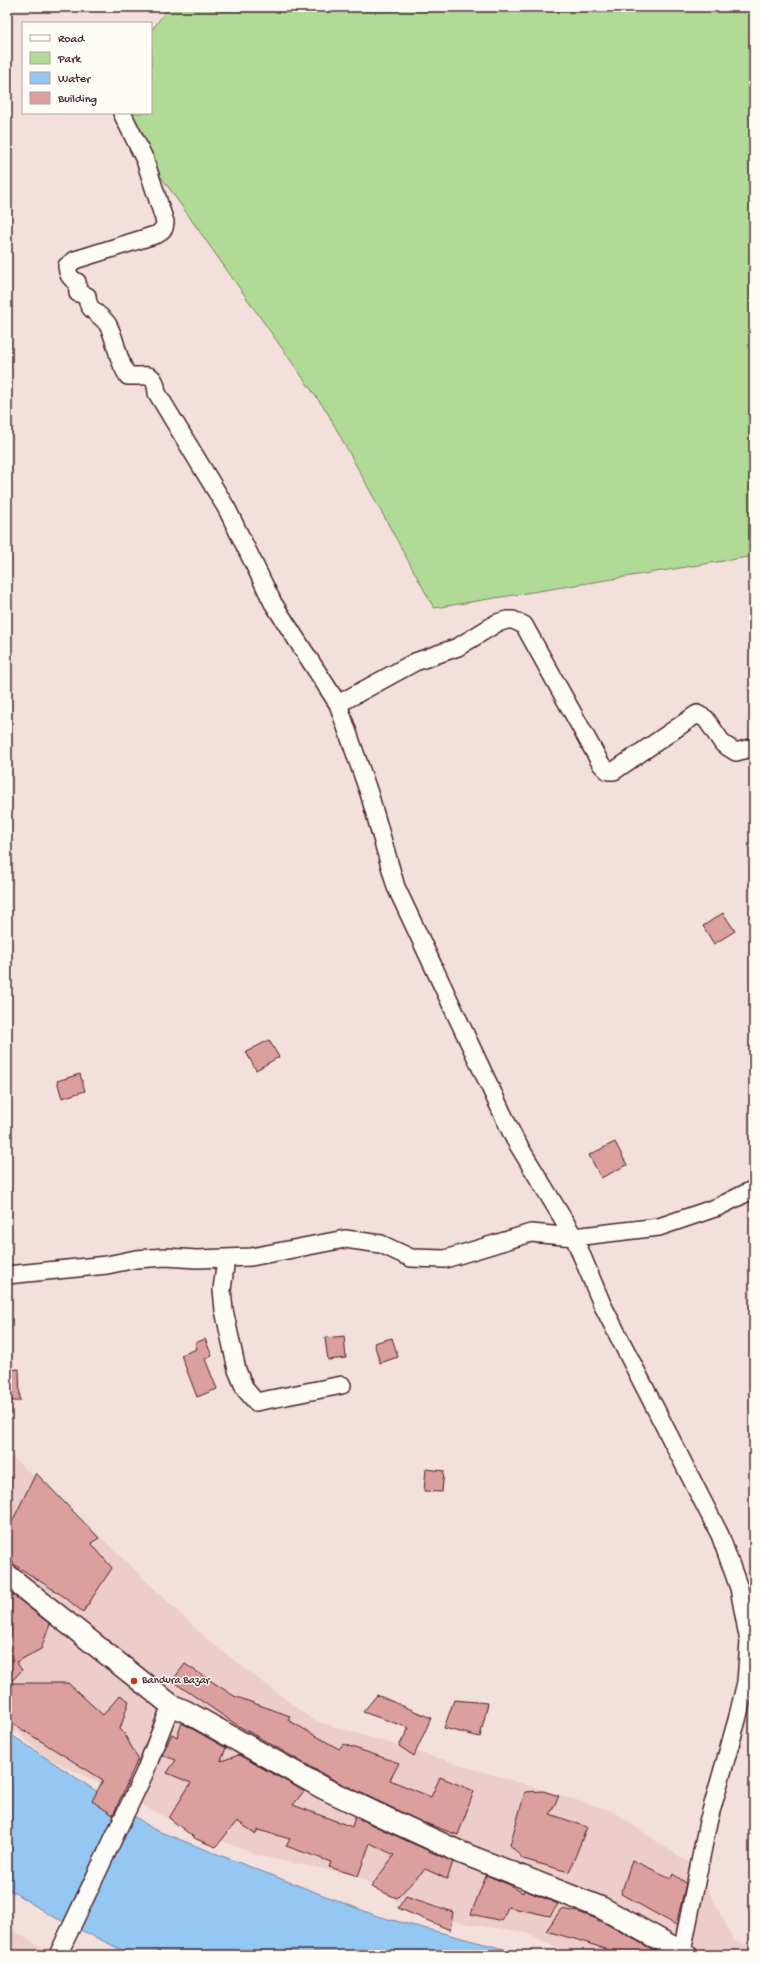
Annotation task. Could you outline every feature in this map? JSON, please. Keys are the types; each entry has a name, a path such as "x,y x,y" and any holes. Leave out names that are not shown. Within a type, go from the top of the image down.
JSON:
{"street":[{"path":"7,1575 171,1705 186,1711 324,1788 388,1819 462,1853 602,1908 685,1953 708,1822 737,1720 746,1682 749,1642 738,1588 720,1535 602,1304 574,1237 514,1138 396,887 370,793 338,704 273,603 226,509 157,393 156,381 153,377 128,376 123,369 113,335 108,324 104,319 94,314 89,306 87,296 78,293 77,282 71,279 68,274 67,266 75,260 158,234 164,228 165,222 145,160 122,114"},
{"path":"338,704 415,662 458,647 497,623 513,620 524,625 601,764 608,772 614,771 697,714 706,719 723,744 736,752 754,747"},
{"path":"7,1275 106,1265 136,1259 166,1257 197,1259 251,1257 345,1239 381,1244 411,1258 445,1259 531,1232 574,1237 659,1227 718,1207 754,1189"},
{"path":"226,1258 222,1290 224,1310 237,1370 245,1389 256,1402 342,1385"},
{"path":"58,1955 144,1774 171,1705"}],"shaded area":[{"name":"Bandura Bazar","path":"7,1453 67,1505 209,1641 313,1720 612,1811 698,1869 734,1941 754,1947 754,1955 574,1955 524,1932 421,1917 358,1876 259,1856 169,1819 45,1756 7,1724"},
{"path":"7,1926 52,1955 7,1955"}],"green space":[{"path":"169,7 754,7 754,556 434,608 327,412 117,114 152,114 152,30"}],"water":[{"path":"7,1732 155,1830 377,1916 527,1955 132,1955 48,1914 7,1888"}],"building":[{"path":"723,913 735,931 714,944 703,926"},
{"path":"269,1040 279,1057 256,1070 246,1052"},
{"path":"80,1074 85,1091 62,1098 57,1081"},
{"path":"615,1142 627,1165 601,1178 589,1155"},
{"path":"344,1336 346,1358 328,1360 325,1338"},
{"path":"392,1338 398,1357 380,1363 374,1343"},
{"path":"205,1339 212,1356 205,1359 217,1389 197,1397 181,1355 197,1349 195,1343"},
{"path":"19,1369 20,1401 7,1401 7,1370"},
{"path":"426,1469 444,1471 442,1492 424,1491"},
{"path":"36,1473 99,1538 91,1543 112,1568 83,1612 63,1596 15,1565 7,1555 7,1532"},
{"path":"7,1590 50,1624 41,1649 16,1662 22,1670 10,1683 68,1683 103,1715 120,1695 129,1701 120,1729 124,1733 138,1759 113,1815 92,1801 103,1780 7,1720"},
{"path":"185,1664 234,1696 290,1716 288,1720 339,1749 343,1744 399,1763 390,1780 431,1797 440,1777 474,1791 458,1835 422,1822 332,1779 237,1725 172,1681"},
{"path":"377,1695 431,1718 414,1756 399,1746 409,1728 363,1712"},
{"path":"454,1700 488,1703 480,1737 444,1728"},
{"path":"182,1723 226,1748 221,1761 239,1755 304,1791 293,1805 352,1827 355,1817 453,1862 447,1879 425,1869 397,1898 371,1887 394,1855 370,1843 358,1876 329,1867 331,1862 286,1846 290,1839 258,1830 256,1834 237,1821 216,1847 196,1839 169,1818 191,1783 167,1773 176,1760 162,1755 172,1734 177,1737"},
{"path":"543,1791 559,1796 550,1814 587,1827 569,1872 523,1859 510,1845 525,1792"},
{"path":"632,1860 671,1878 673,1874 686,1883 676,1925 621,1894"},
{"path":"486,1875 510,1885 523,1893 524,1890 558,1904 550,1916 508,1907 502,1921 471,1914"},
{"path":"406,1896 453,1912 450,1930 398,1908"},
{"path":"561,1909 578,1912 597,1919 598,1921 601,1921 657,1952 654,1955 610,1955 612,1951 546,1931"}],"place":[{"name":"Bandura Bazar","path":"134,1681"}]}
